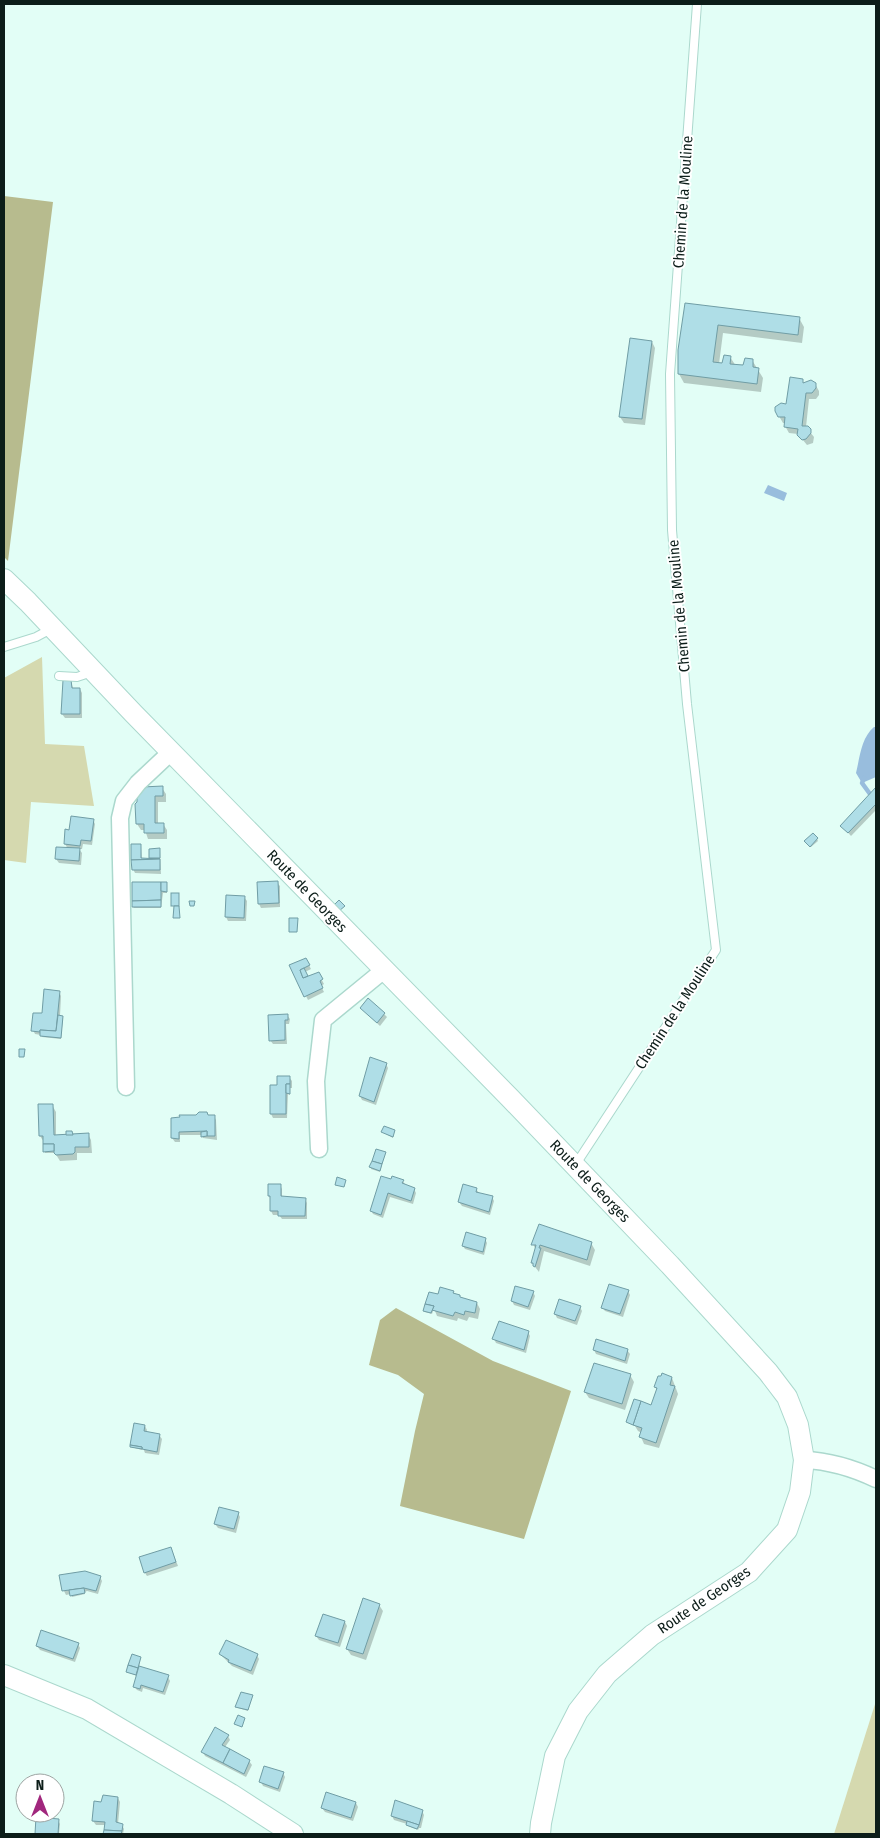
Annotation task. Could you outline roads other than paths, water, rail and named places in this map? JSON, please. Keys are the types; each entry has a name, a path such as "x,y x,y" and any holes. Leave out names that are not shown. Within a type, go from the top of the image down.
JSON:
{"street":[{"name":"Route de Georges","path":"4,579 670,1265 768,1372 787,1398 798,1424 804,1460 800,1492 787,1530 749,1572 652,1635 607,1674 578,1711 555,1756 540,1834"},
{"path":"126,1087 120,818 124,801 138,783 171,752"},
{"path":"319,1149 316,1081 323,1020 384,970"},
{"path":"804,1460 830,1462 861,1471 876,1479"},
{"path":"4,1675 87,1710 231,1794 293,1834"}],"lane":[{"name":"Chemin de la Mouline","path":"575,1166 716,950 687,704 672,520 670,374 698,4"},
{"path":"4,647 36,637 52,628"},
{"path":"59,676 77,677 94,671"}],"water":[{"path":"768,485 787,493 784,501 764,493"},
{"path":"876,727 876,777 862,783 856,773 860,754 866,737"}],"waterway":[{"path":"864,778 862,783 870,794"}]}
